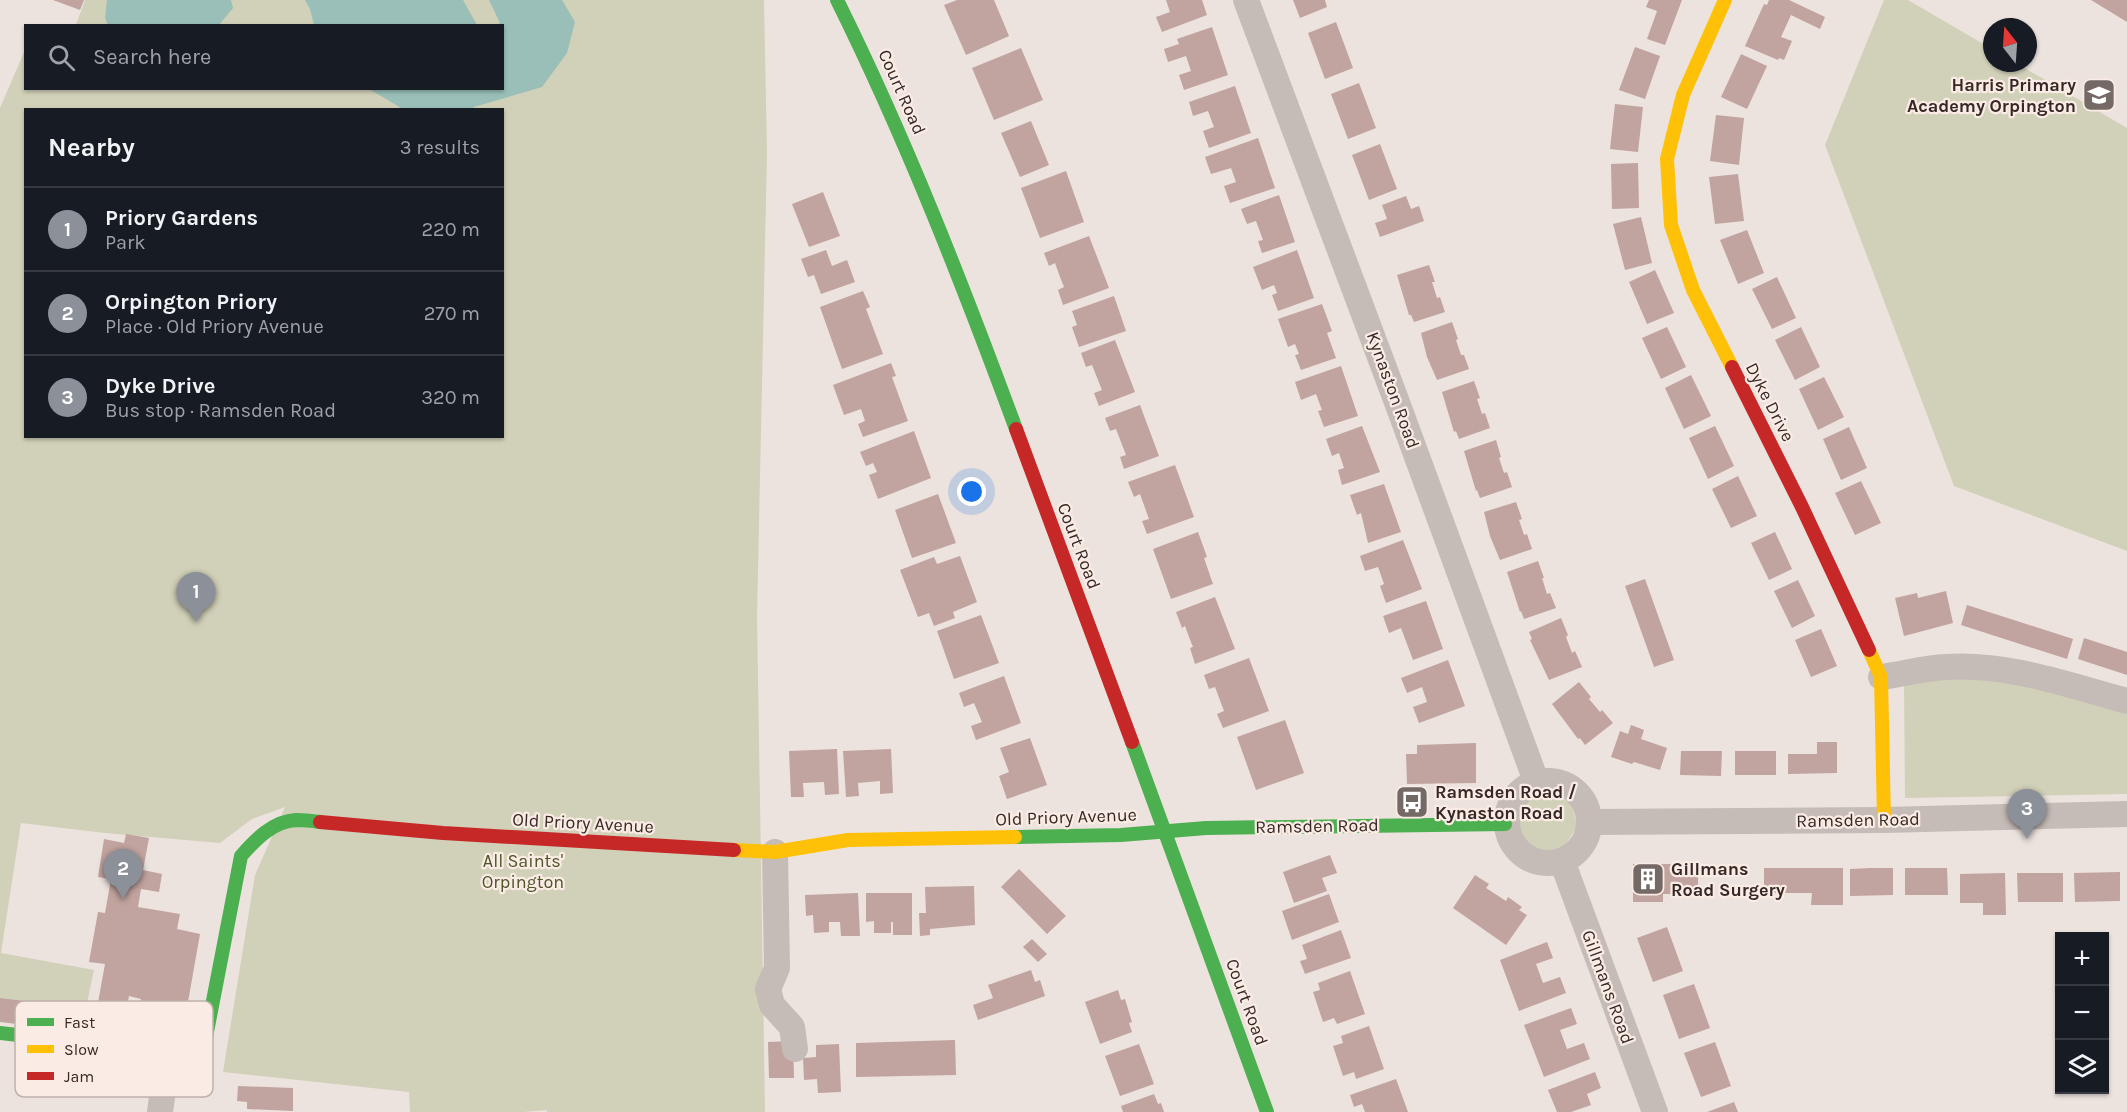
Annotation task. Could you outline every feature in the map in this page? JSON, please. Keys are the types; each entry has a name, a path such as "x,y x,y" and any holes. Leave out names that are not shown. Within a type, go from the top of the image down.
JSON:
{"street":[{"name":"Court Road","path":"837,0 867,57 903,138 988,355 1166,831 1267,1112"},
{"name":"Kynaston Road","path":"1246,0 1536,781"},
{"name":"Dyke Drive","path":"1725,0 1683,95 1667,159 1671,225 1693,290 1802,507 1881,677 1884,820"},
{"path":"1881,677 1945,667 1987,667 2031,674 2127,701"},
{"path":"1536,781 1562,782 1582,797 1590,822 1582,846 1562,861 1536,862 1529,858 1514,848 1505,824 1513,797 1536,781"},
{"name":"Ramsden Road","path":"1590,822 1884,820 2127,814"},
{"name":"Old Priory Avenue","path":"213,1001 241,856 253,841 280,822 296,820 443,832 775,852 848,840 1052,837 1166,831"},
{"name":"Ramsden Road","path":"1166,831 1206,828 1505,824"},
{"path":"775,852 777,968 768,989 772,1005 792,1027 795,1049"},
{"name":"Gillmans Road","path":"1562,861 1655,1112"},
{"path":"0,1033 15,1035"},
{"path":"160,1112 162,1097"}],"green space":[{"name":"All Saints' Orpington","path":"85,0 764,0 767,153 757,616 765,1112 547,1112 547,1110 410,1112 409,1092 223,1072 255,875 285,807 252,819 220,843 21,823 1,953 94,970 87,1001 26,1001 0,998 0,108 24,52 24,90 504,90 504,24 76,24"},
{"path":"1884,0 1908,0 1983,44 1983,72 2031,72 2127,128 2127,551 1954,486 1825,145"},
{"path":"1904,678 2014,680 2127,713 2127,794 1905,798"},
{"path":"1552,792 1572,805 1577,827 1564,847 1542,853 1521,839 1516,817 1529,797"}],"water":[{"path":"107,0 231,0 233,8 220,24 108,24 105,18"},
{"path":"305,0 463,0 476,24 314,24"},
{"path":"489,0 562,0 575,22 567,53 542,87 473,108 401,108 371,90 504,90 504,24 498,24 500,23"}],"building":[{"path":"53,0 84,0 80,10"},
{"path":"957,0 994,0 1009,36 966,55 944,5"},
{"path":"1166,0 1202,0 1207,15 1162,32 1156,17 1170,12"},
{"path":"1293,0 1325,0 1327,7 1300,18"},
{"path":"1649,0 1682,0 1665,45 1647,39 1657,11 1646,7"},
{"path":"1769,0 1789,0 1825,17 1820,29 1791,15 1781,37 1792,41 1784,60 1779,58 1778,60 1745,46 1764,4 1767,5"},
{"path":"2091,0 2127,0 2127,22"},
{"path":"1336,22 1353,68 1325,79 1308,33"},
{"path":"1212,27 1228,75 1184,90 1179,75 1191,71 1186,56 1168,62 1164,49 1179,44 1177,39"},
{"path":"1635,47 1660,56 1645,99 1619,90"},
{"path":"1021,48 1043,100 994,120 972,68"},
{"path":"1741,54 1767,66 1747,109 1721,97"},
{"path":"1359,83 1376,128 1348,139 1331,94"},
{"path":"1235,86 1251,133 1209,148 1203,131 1214,127 1208,111 1193,116 1189,102"},
{"path":"1615,104 1643,107 1638,152 1610,149"},
{"path":"1716,115 1744,118 1739,165 1710,161"},
{"path":"1031,121 1049,165 1020,177 1001,133"},
{"path":"1258,138 1275,188 1230,203 1224,186 1236,182 1231,168 1211,174 1205,157"},
{"path":"1380,144 1397,189 1369,200 1352,155"},
{"path":"1638,163 1639,208 1612,209 1611,164"},
{"path":"1066,171 1084,222 1040,238 1021,188"},
{"path":"1738,174 1744,221 1715,224 1709,177"},
{"path":"823,192 840,236 809,247 792,204"},
{"path":"1279,195 1295,242 1262,253 1258,241 1263,240 1256,221 1247,224 1241,209"},
{"path":"1406,196 1411,209 1419,206 1424,221 1380,237 1375,223 1387,219 1382,205"},
{"path":"1641,217 1652,263 1625,270 1613,224"},
{"path":"1747,230 1764,273 1738,284 1720,240"},
{"path":"1089,236 1109,288 1063,305 1058,290 1064,287 1055,263 1049,266 1044,253"},
{"path":"826,250 832,266 847,260 855,282 821,294 814,275 808,277 801,259"},
{"path":"1297,250 1314,298 1278,311 1272,295 1277,293 1274,285 1262,290 1253,267"},
{"path":"1429,265 1435,282 1432,282 1437,298 1440,297 1445,312 1414,322 1409,315 1397,275"},
{"path":"1655,270 1674,313 1647,324 1629,282"},
{"path":"1777,277 1796,318 1772,329 1752,289"},
{"path":"863,291 870,307 866,309 883,354 842,369 820,307"},
{"path":"1114,296 1126,331 1079,347 1072,327 1077,325 1072,311"},
{"path":"1322,304 1332,331 1327,333 1336,358 1301,370 1295,355 1299,354 1295,344 1288,347 1278,319"},
{"path":"1452,322 1461,355 1464,355 1469,369 1437,380 1427,357 1421,333"},
{"path":"1667,327 1686,367 1661,379 1642,338"},
{"path":"1801,327 1820,367 1795,380 1775,340"},
{"path":"1115,340 1135,392 1099,406 1094,393 1102,390 1092,365 1086,367 1081,353"},
{"path":"891,363 896,376 892,377 908,421 863,437 858,424 865,421 861,409 844,415 833,385"},
{"path":"1341,366 1358,416 1324,427 1318,411 1322,410 1316,394 1301,400 1295,382"},
{"path":"1691,375 1711,416 1684,429 1665,388"},
{"path":"1824,377 1844,417 1818,430 1799,389"},
{"path":"1474,381 1480,398 1477,399 1482,414 1485,413 1490,428 1459,439 1456,431 1454,432 1442,392"},
{"path":"1140,405 1159,456 1124,469 1120,457 1126,455 1116,429 1110,431 1105,418"},
{"path":"1362,426 1380,472 1342,485 1338,470 1344,468 1339,453 1332,456 1326,439"},
{"path":"1715,426 1734,466 1708,479 1689,438"},
{"path":"1849,427 1867,468 1841,480 1823,439"},
{"path":"914,431 931,478 878,499 869,475 877,472 873,463 866,466 860,452"},
{"path":"1496,440 1504,473 1507,472 1512,487 1480,498 1464,451"},
{"path":"1175,465 1194,517 1147,534 1142,521 1149,519 1140,494 1134,497 1128,482"},
{"path":"1738,476 1757,516 1731,528 1712,489"},
{"path":"1861,481 1881,523 1855,535 1835,493"},
{"path":"1384,484 1401,532 1368,543 1361,513 1357,515 1350,495"},
{"path":"938,494 956,543 912,558 895,510"},
{"path":"1516,502 1522,519 1519,520 1524,535 1527,534 1532,549 1500,560 1490,536 1484,512"},
{"path":"1198,532 1213,584 1171,599 1153,549"},
{"path":"1775,532 1792,569 1769,580 1751,543"},
{"path":"1403,540 1422,589 1386,603 1380,586 1384,584 1378,567 1365,571 1360,556"},
{"path":"960,556 977,602 953,612 955,618 934,626 929,613 918,617 900,570 934,557 937,564"},
{"path":"1538,561 1547,594 1550,593 1556,608 1524,619 1507,572"},
{"path":"1645,579 1674,660 1654,667 1625,586"},
{"path":"1798,580 1815,616 1792,628 1774,591"},
{"path":"1946,591 1953,623 1904,636 1895,598 1917,593 1918,598"},
{"path":"1215,597 1235,649 1195,664 1190,648 1193,647 1185,626 1182,628 1176,612"},
{"path":"1426,601 1443,649 1413,660 1401,628 1389,633 1383,616"},
{"path":"1967,605 2073,639 2067,659 1961,625"},
{"path":"981,615 999,663 954,679 937,631"},
{"path":"1561,618 1572,653 1575,651 1582,667 1549,680 1530,640 1532,639 1529,632"},
{"path":"1821,629 1837,666 1811,677 1795,640"},
{"path":"2084,638 2127,652 2127,675 2078,659"},
{"path":"1249,658 1269,711 1223,728 1217,714 1224,711 1215,687 1209,689 1204,675"},
{"path":"1448,660 1465,706 1419,723 1413,707 1427,702 1422,687 1407,693 1401,678"},
{"path":"1004,676 1021,723 976,740 971,726 982,722 974,703 964,707 959,693"},
{"path":"1579,682 1591,697 1589,699 1613,723 1585,745 1552,704"},
{"path":"1285,720 1304,773 1256,790 1237,737"},
{"path":"1631,725 1644,730 1641,739 1667,748 1660,770 1611,757 1620,731 1628,734"},
{"path":"1030,738 1047,785 1007,799 999,776 1009,772 1000,748"},
{"path":"1817,742 1837,742 1837,773 1788,774 1788,754 1817,754"},
{"path":"1476,743 1476,783 1407,784 1406,754 1417,754 1417,745"},
{"path":"837,749 839,794 825,795 824,782 803,783 804,797 791,797 789,751"},
{"path":"891,749 893,793 880,794 880,781 858,783 859,796 846,797 843,751"},
{"path":"1681,751 1722,751 1721,776 1680,775"},
{"path":"1735,751 1776,751 1776,775 1735,775"},
{"path":"126,834 149,838 143,870 162,874 159,892 141,889 138,907 180,914 177,929 200,934 188,1001 141,1001 141,999 129,996 128,1001 98,1001 105,964 89,962 98,912 105,913 111,879 98,877 104,839 124,843"},
{"path":"1330,855 1337,873 1322,878 1327,891 1294,903 1283,872"},
{"path":"1633,864 1698,864 1698,894 1663,894 1663,902 1633,902"},
{"path":"1764,868 1843,868 1843,905 1811,905 1812,893 1772,893 1772,888 1764,888"},
{"path":"1893,868 1893,895 1850,896 1850,869"},
{"path":"1905,868 1947,868 1948,895 1905,895"},
{"path":"1019,869 1066,916 1047,934 1001,887"},
{"path":"2120,872 2120,901 2075,902 2074,873"},
{"path":"2005,873 2006,915 1983,915 1983,903 1960,903 1960,874"},
{"path":"2017,873 2063,873 2063,902 2018,902"},
{"path":"1475,875 1489,884 1486,888 1506,901 1508,897 1522,907 1519,910 1527,915 1506,945 1453,908"},
{"path":"974,886 975,925 930,929 930,935 920,936 919,913 926,913 925,887"},
{"path":"858,893 860,936 841,936 840,922 829,922 829,932 814,933 813,915 806,916 805,895"},
{"path":"866,893 912,893 912,935 893,935 893,922 891,922 891,933 874,933 874,921 866,922"},
{"path":"1329,894 1339,922 1292,940 1282,911"},
{"path":"1667,927 1683,971 1653,982 1637,938"},
{"path":"1341,930 1351,958 1305,974 1300,961 1307,959 1302,945"},
{"path":"1032,939 1047,954 1038,962 1023,947"},
{"path":"1547,942 1553,958 1536,964 1543,983 1560,977 1566,993 1519,1011 1500,960"},
{"path":"1031,970 1035,982 1040,980 1045,996 978,1020 973,1005 993,998 988,985"},
{"path":"1350,971 1365,1014 1337,1024 1334,1018 1323,1022 1313,992 1320,990 1318,983"},
{"path":"1694,984 1710,1028 1679,1039 1663,995"},
{"path":"1118,990 1121,1000 1125,999 1132,1022 1129,1023 1132,1032 1100,1044 1085,1002"},
{"path":"0,998 26,1001 15,1001 15,1024 0,1022"},
{"path":"1571,1008 1577,1024 1560,1030 1567,1049 1584,1043 1590,1059 1544,1077 1524,1025"},
{"path":"1369,1026 1384,1069 1356,1079 1354,1072 1343,1076 1333,1046 1343,1043 1341,1036"},
{"path":"955,1040 956,1075 856,1077 856,1043"},
{"path":"793,1041 794,1078 769,1078 768,1042"},
{"path":"1715,1042 1731,1086 1701,1097 1684,1053"},
{"path":"839,1044 841,1092 818,1093 817,1079 804,1080 803,1058 816,1057 816,1045"},
{"path":"1139,1044 1154,1084 1120,1096 1105,1056"},
{"path":"1595,1072 1601,1088 1587,1094 1591,1105 1571,1112 1557,1112 1548,1090"},
{"path":"1396,1079 1408,1112 1365,1112 1362,1104 1354,1107 1350,1095"},
{"path":"238,1086 293,1088 293,1111 247,1109 247,1102 237,1101"},
{"path":"1154,1094 1164,1112 1123,1112 1121,1106"},
{"path":"1734,1102 1738,1112 1707,1112"}],"traffic: fast":[{"path":"837,0 910,158 1016,429"},
{"path":"1132,742 1267,1112"},
{"path":"213,1001 241,856 258,838 280,824 296,820 320,822"},
{"path":"1015,837 1121,835 1206,828 1505,824"},
{"path":"0,1033 15,1035"}],"traffic: slow":[{"path":"1725,0 1683,95 1667,159 1671,225 1693,290 1732,367"},
{"path":"1869,650 1881,677 1884,820"},
{"path":"734,850 775,852 848,840 1015,837"}],"traffic: jam":[{"path":"1732,367 1802,507 1869,650"},
{"path":"1016,429 1132,742"},
{"path":"320,822 443,833 734,850"}],"place":[{"name":"Harris Primary Academy Orpington","path":"2099,95"},
{"name":"Priory Gardens","path":"196,622"},
{"name":"Ramsden Road / Kynaston Road","path":"1412,802"},
{"name":"Dyke Drive","path":"2027,839"},
{"name":"Gillmans Road Surgery","path":"1648,879"},
{"name":"Orpington Priory","path":"123,899"}]}
